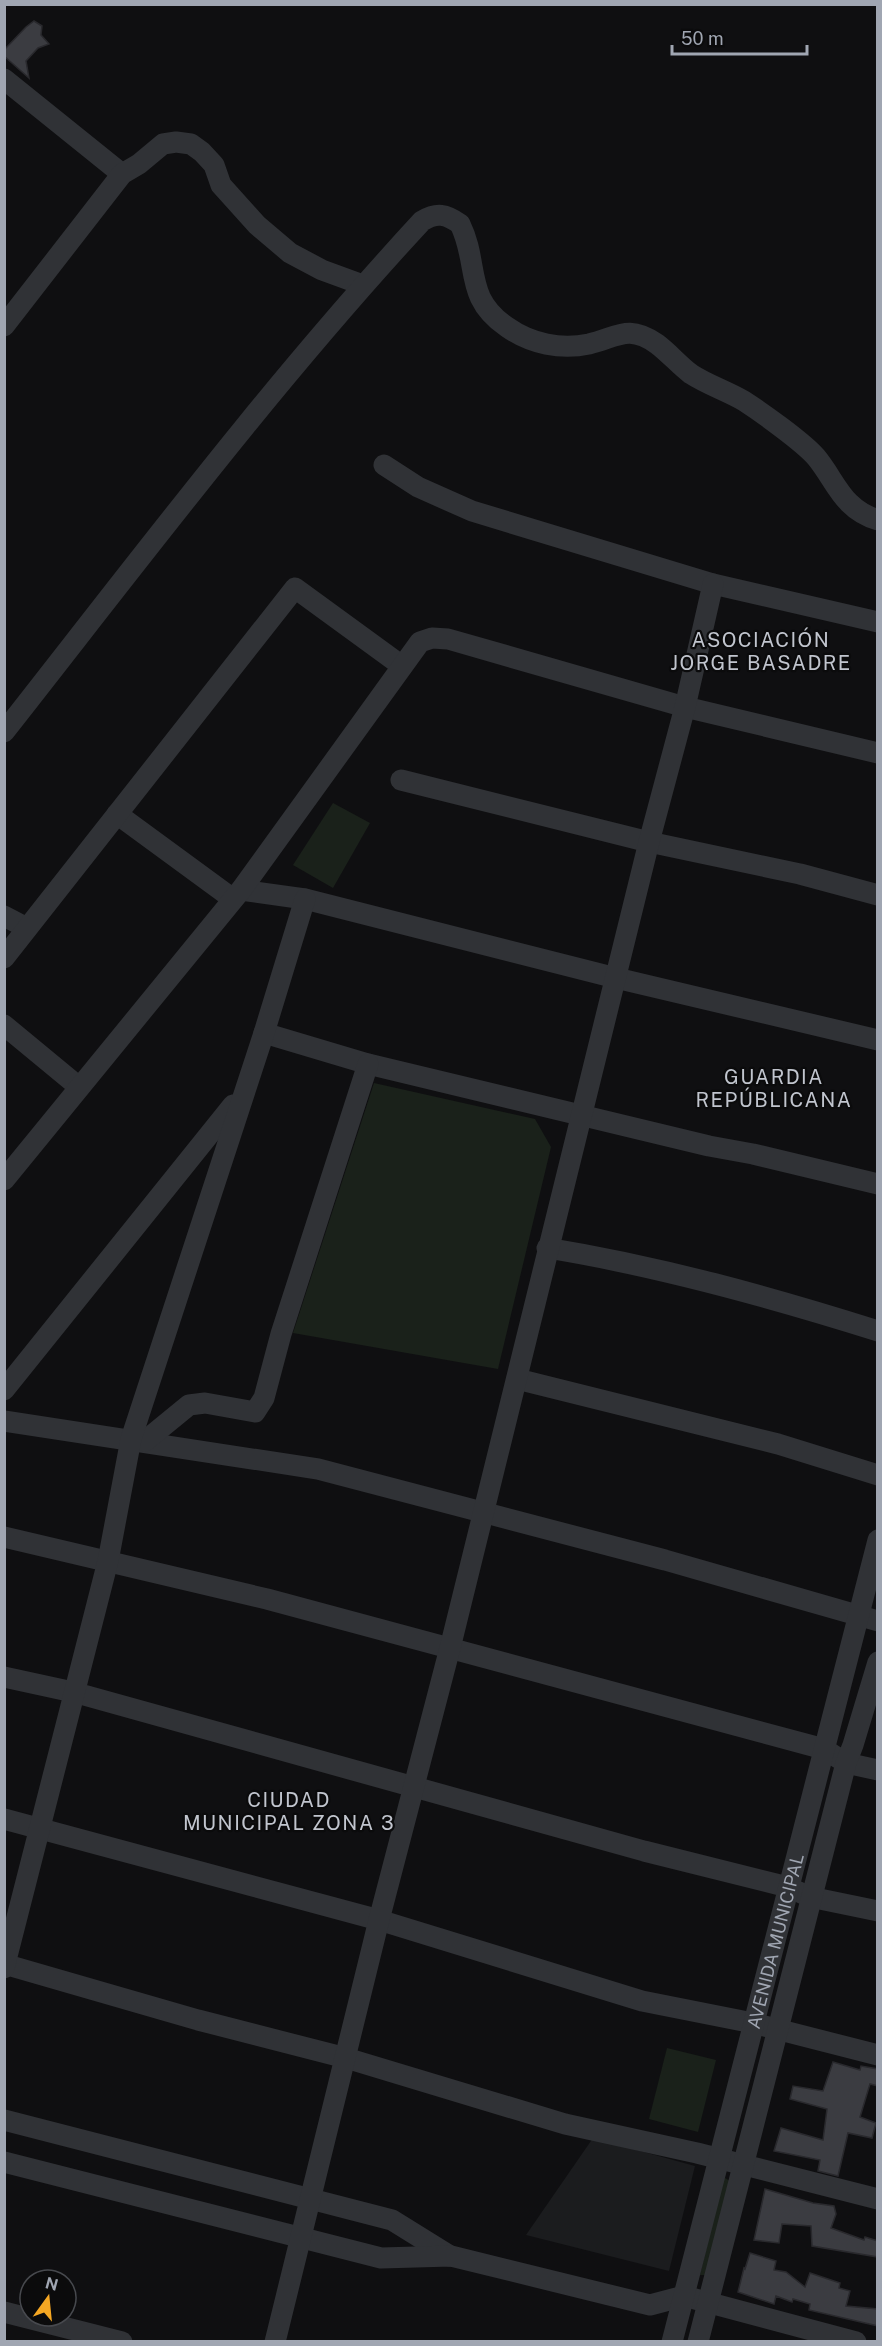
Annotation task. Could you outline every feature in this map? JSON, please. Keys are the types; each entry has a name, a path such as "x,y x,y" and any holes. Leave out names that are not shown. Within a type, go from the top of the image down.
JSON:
{"street":[{"path":"4,79 122,174"},
{"path":"4,326 122,174 164,144 176,142 191,144 202,152 214,165 221,185 257,225 290,253 313,266 363,285"},
{"path":"4,732 198,487 363,285 422,221 432,215 442,214 460,224 466,236 474,286 491,315 508,328 528,338 556,347 589,344 621,333 639,334 657,345 692,374 744,401 800,444 816,457 837,489 850,503 868,517 878,520"},
{"path":"384,465 418,487 472,511 713,584 878,622"},
{"path":"275,2342 379,1920 517,1379 547,1248 648,842 686,707 713,584"},
{"path":"4,958 295,588 402,666"},
{"path":"4,1180 237,895 420,642 432,638 448,639 686,707 878,753"},
{"path":"401,780 648,842 800,874 878,895"},
{"path":"117,814 237,895 305,900 616,978 878,1040"},
{"path":"305,900 264,1033 243,1092 138,1440 5,1966 198,2020 346,2058 565,2124 720,2159 878,2199"},
{"path":"4,916 27,928"},
{"path":"4,1025 80,1087"},
{"path":"264,1033 368,1064 878,1184"},
{"path":"138,1440 189,1405 205,1403 255,1412 264,1398 280,1334 368,1064"},
{"path":"4,1389 243,1092"},
{"path":"547,1248 691,1278 809,1309 878,1331"},
{"path":"517,1379 778,1444 878,1475"},
{"path":"4,1421 318,1469 483,1511 868,1618"},
{"path":"4,1537 267,1599 824,1749 846,1763 878,1770"},
{"name":"AVENIDA MUNICIPAL","path":"674,2336 824,1749 868,1618 878,1540"},
{"name":"AVENIDA MUNICIPAL","path":"703,2340 708,2302 810,1897 846,1763 854,1745 878,1662"},
{"path":"4,1677 73,1692 644,1851 788,1887 810,1897 878,1911"},
{"path":"4,1819 379,1920 642,2001 753,2023 878,2055"},
{"path":"4,2120 392,2220 451,2256"},
{"path":"4,2162 381,2258 451,2256 650,2305 684,2296 856,2342"},
{"path":"650,2305 674,2336 703,2340"},
{"path":"4,2312 122,2342"}],"shaded area":[{"path":"333,803 370,823 333,888 293,865"},
{"path":"374,1083 535,1119 551,1147 498,1369 293,1333"},
{"path":"667,2048 716,2060 698,2132 649,2119"},
{"path":"593,2138 695,2166 669,2271 526,2235"},
{"path":"723,2179 730,2181 705,2275 700,2275"}],"building":[{"path":"34,21 42,26 41,35 49,44 38,48 26,61 29,78 4,56 4,50"},
{"path":"833,2062 860,2070 861,2066 878,2069 878,2086 870,2084 860,2117 876,2123 872,2138 848,2133 838,2176 818,2171 820,2160 774,2151 781,2128 823,2140 827,2109 790,2099 793,2086 823,2091"},
{"path":"765,2189 813,2203 834,2206 836,2214 831,2228 864,2240 865,2237 878,2241 878,2257 812,2246 811,2226 782,2224 779,2243 754,2240"},
{"path":"750,2253 776,2261 774,2270 786,2272 805,2287 810,2273 840,2283 839,2288 850,2291 846,2306 878,2309 878,2326 809,2310 810,2304 793,2299 792,2302 776,2296 774,2304 738,2292"}],"district":[{"name":"ASOCIACIÓN JORGE BASADRE","path":"761,652"},
{"name":"GUARDIA REPÚBLICANA","path":"774,1088"},
{"name":"CIUDAD MUNICIPAL ZONA 3","path":"289,1812"}]}
